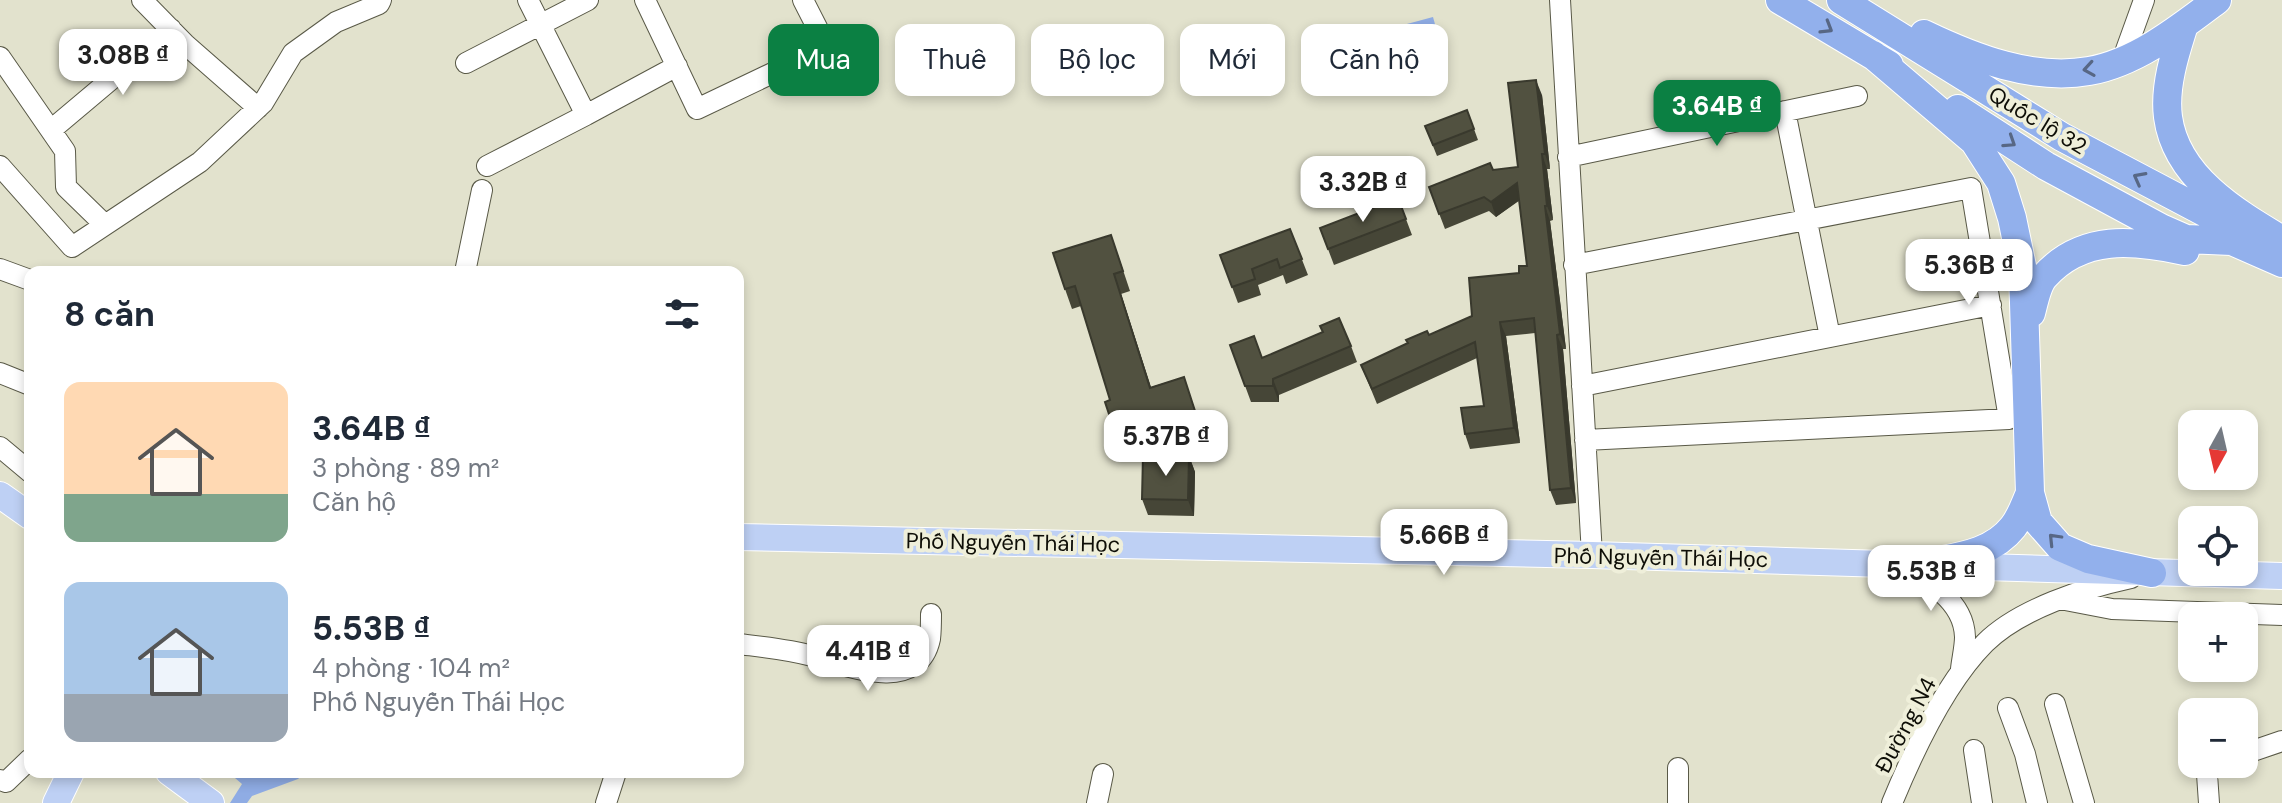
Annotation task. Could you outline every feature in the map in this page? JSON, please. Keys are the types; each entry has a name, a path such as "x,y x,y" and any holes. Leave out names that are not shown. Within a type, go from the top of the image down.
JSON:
{"highway":[{"path":"1780,0 1873,55 1974,141 2001,183 2023,271 2030,493 2038,522 2060,547 2088,559 2152,573"},
{"name":"Quốc lộ 32","path":"1841,0 2062,137 2208,214 2232,241"},
{"path":"1853,0 1936,40 1994,63 2045,72 2089,71 2122,61 2184,25 2217,0"},
{"path":"2184,25 2175,55 2168,116 2178,150 2199,179 2236,213 2282,240"},
{"name":"Quốc lộ 32","path":"1873,55 2046,166 2161,228 2186,239 2232,241 2282,263"},
{"path":"2024,332 2042,279 2072,254 2118,241 2153,244 2282,275"},
{"path":"1923,564 1982,551 1997,542 2014,526 2030,493"}],"main road":[{"path":"0,495 24,512"},
{"name":"Phố Nguyễn Thái Học","path":"744,537 1592,555 2282,576"},
{"path":"56,803 68,778"},
{"path":"178,778 211,803"}],"street":[{"path":"142,0 258,108"},
{"path":"0,166 72,247 200,162 258,108 293,53 336,22 379,4 381,0"},
{"path":"528,0 586,115"},
{"path":"466,63 588,0"},
{"path":"645,0 697,109 827,47 803,0"},
{"path":"1560,0 1592,555"},
{"path":"2122,61 2144,0"},
{"path":"51,130 171,29"},
{"path":"0,57 65,151 66,187 105,225"},
{"path":"487,166 677,66"},
{"path":"1568,157 1857,96"},
{"path":"1785,111 1830,337"},
{"path":"1574,265 1971,188 2009,419 1585,440"},
{"path":"466,266 482,190"},
{"path":"0,269 24,278"},
{"path":"1582,386 1991,305"},
{"path":"0,373 24,383"},
{"path":"0,447 24,467"},
{"path":"1894,563 1925,579 1953,603 1965,636 1961,669"},
{"path":"1961,669 1988,640 2060,599 2085,588 2152,573"},
{"path":"2060,599 2112,609 2282,615"},
{"path":"744,645 811,655 867,671 900,672 922,657 930,640 931,614"},
{"name":"Đường N4","path":"1892,803 1906,767 1961,669"},
{"path":"2055,704 2084,803"},
{"path":"2008,708 2025,754 2037,803"},
{"path":"2258,749 2282,741"},
{"path":"1974,750 1982,803"},
{"path":"0,780 6,782 24,765"},
{"path":"1678,768 1678,803"},
{"path":"1097,803 1103,774"},
{"path":"606,803 614,778"},
{"path":"2207,778 2209,803"}],"water":[{"path":"1433,17 1435,24 1407,24"},
{"path":"235,778 299,778 252,796 247,803 230,803 242,784"}],"building":[{"path":"1536,80 1545,154 1542,154 1545,206 1560,334 1557,335 1571,488 1550,490 1534,318 1500,322 1514,428 1465,434 1461,408 1484,406 1475,342 1372,389 1361,365 1408,343 1406,340 1427,331 1429,335 1472,316 1469,278 1519,273 1519,266 1527,266 1517,183 1491,202 1484,197 1439,214 1429,187 1490,163 1493,170 1518,167 1508,83"},
{"path":"1467,110 1474,129 1433,145 1425,126"},
{"path":"1398,198 1406,219 1328,249 1320,228"},
{"path":"1290,229 1302,259 1280,268 1277,259 1252,269 1255,279 1232,287 1220,255"},
{"path":"1111,235 1123,271 1114,274 1150,388 1184,377 1196,414 1117,438 1105,402 1110,400 1075,286 1065,289 1053,253"},
{"path":"1339,318 1351,346 1273,379 1273,386 1245,386 1230,345 1254,336 1262,358 1323,332 1320,326"},
{"path":"1143,455 1189,456 1188,500 1142,499"}]}
